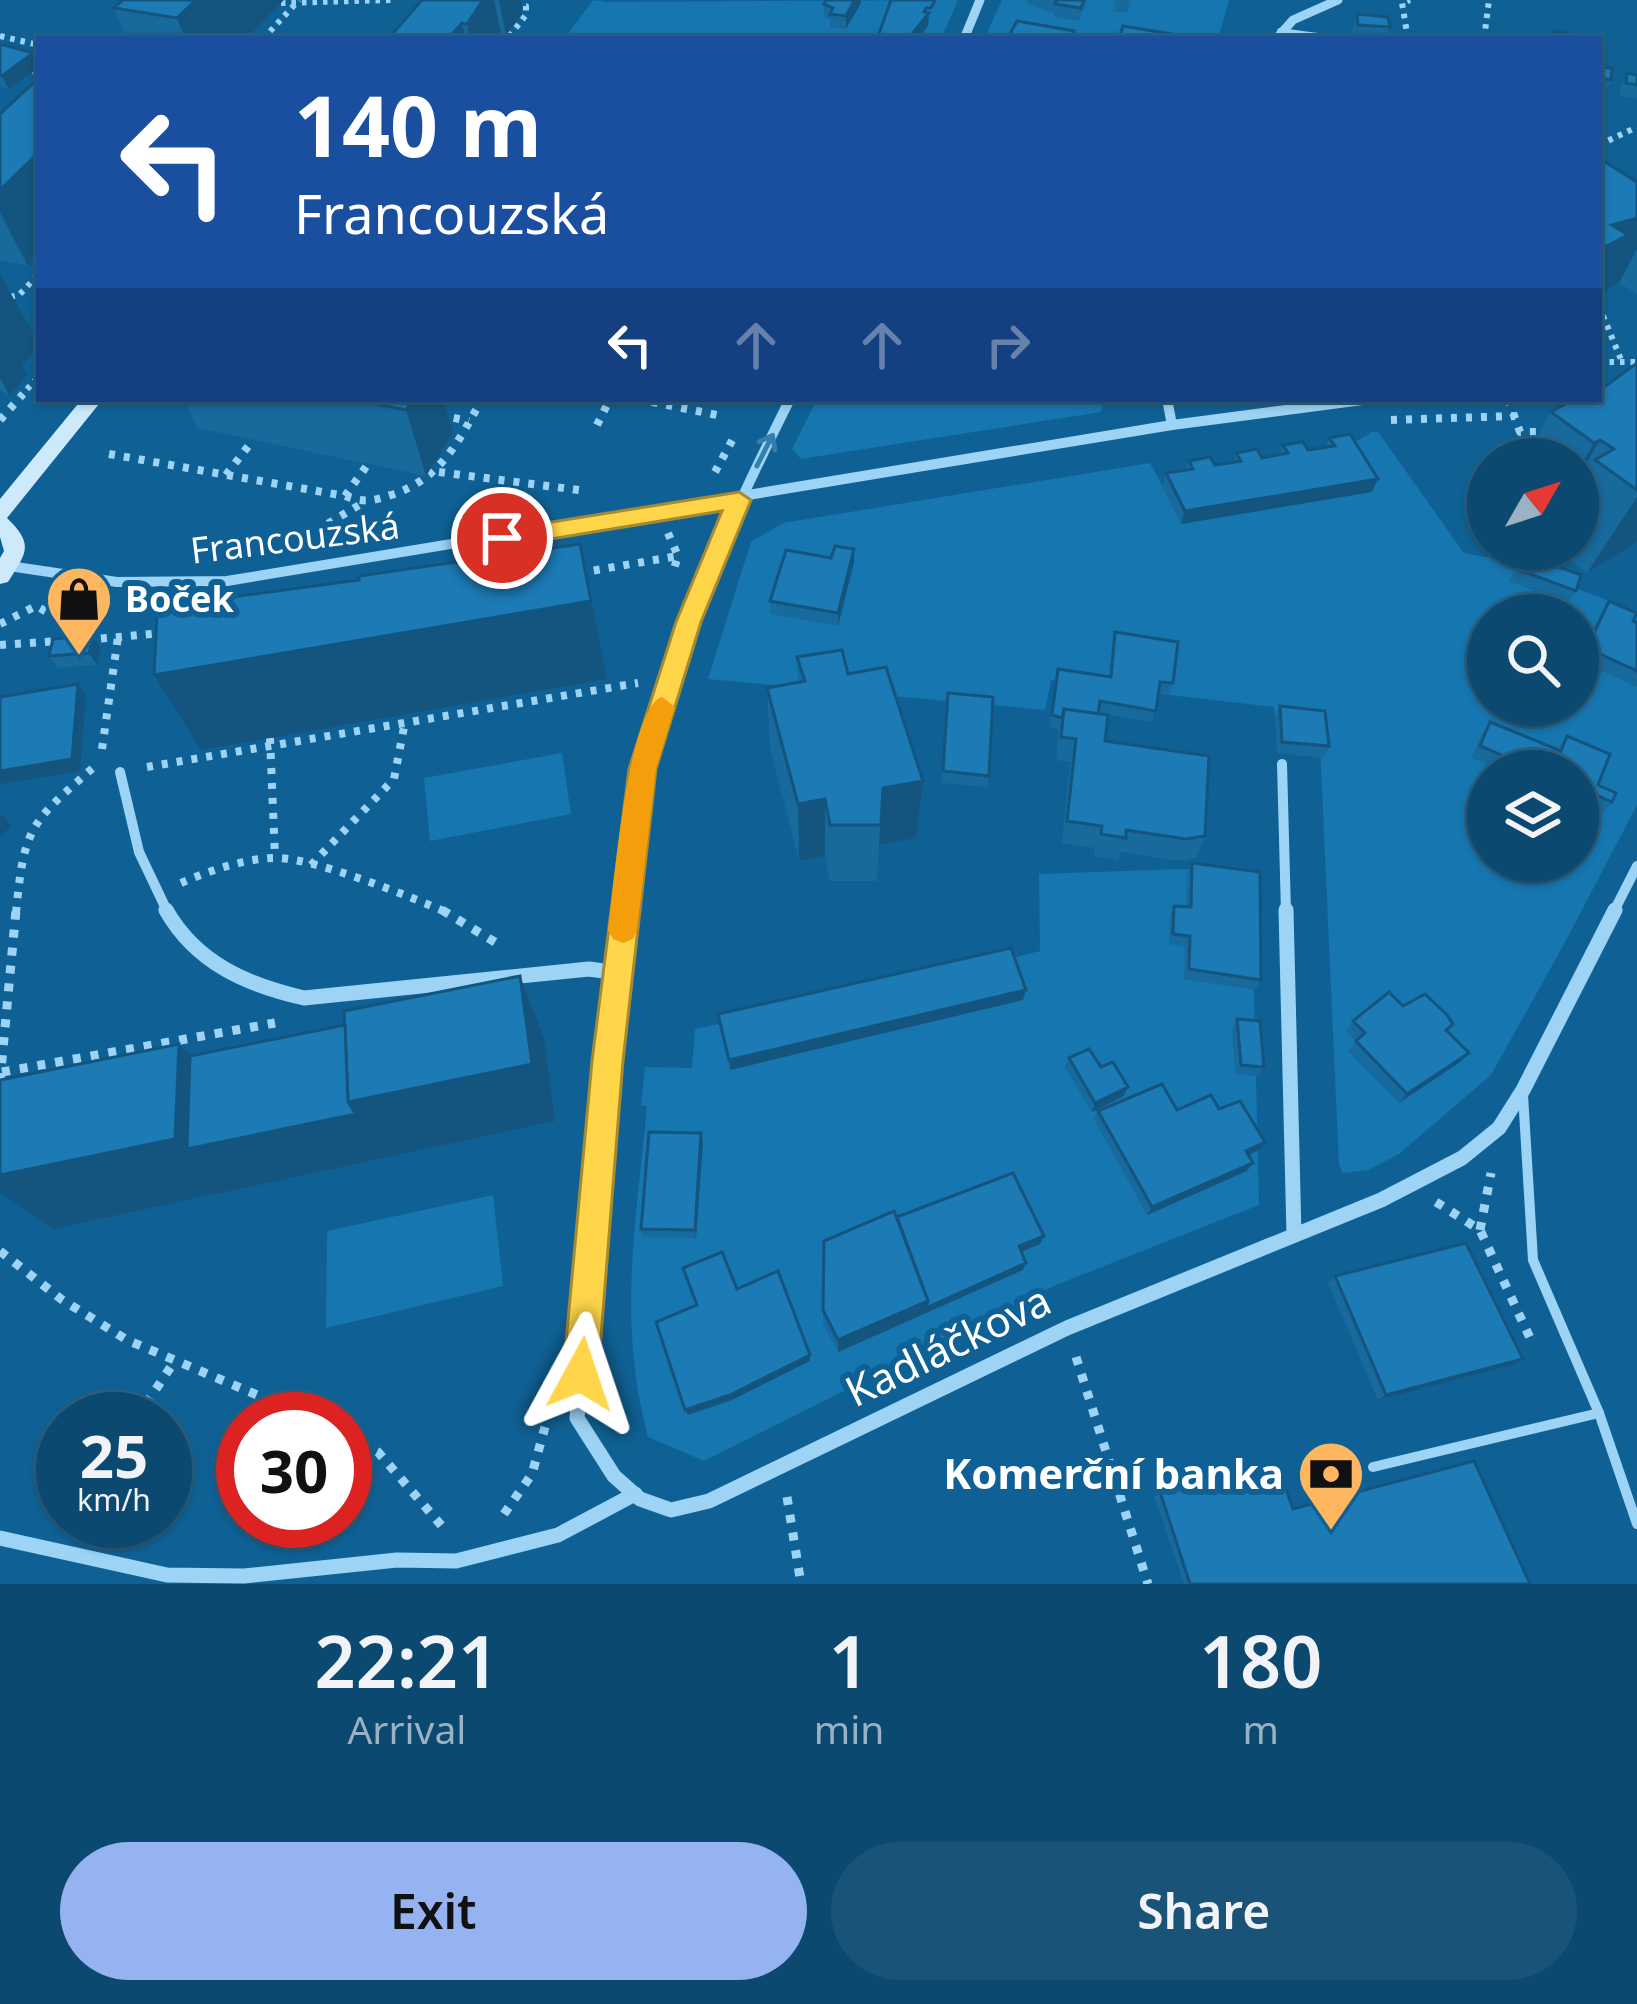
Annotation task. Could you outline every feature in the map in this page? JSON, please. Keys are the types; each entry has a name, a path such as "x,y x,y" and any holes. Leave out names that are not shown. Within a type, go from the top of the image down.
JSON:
{"main road":[{"path":"0,513 90,402"},
{"path":"0,524 14,538 4,571"}],"street":[{"path":"965,36 980,0"},
{"path":"1278,35 1338,0"},
{"path":"0,1538 167,1575 244,1576 397,1560 455,1561 557,1535 635,1494 600,1459 577,1418 618,973 643,769 688,622 739,500 788,402"},
{"path":"1168,402 1172,425"},
{"name":"Francouzská","path":"4,571 117,582 226,581 1172,425 1347,402"},
{"path":"1282,764 1294,1235"},
{"path":"120,772 130,827 150,890 176,926 222,969 283,995 329,996 589,970 618,973"},
{"name":"Kadláčkova","path":"635,1494 669,1510 709,1501 1067,1328 1294,1235 1462,1158 1499,1128 1522,1090 1637,866"}],"lane":[{"path":"1522,1090 1533,1260 1599,1413 1637,1524"},
{"path":"1373,1467 1599,1413"}],"path":[{"path":"281,4 391,0"},
{"path":"495,0 524,4 526,15 509,36"},
{"path":"1408,36 1402,3 1410,0"},
{"path":"1484,36 1489,0"},
{"path":"266,36 296,3"},
{"path":"0,36 36,45"},
{"path":"1602,144 1637,127"},
{"path":"0,298 19,295 36,277"},
{"path":"1602,313 1622,362"},
{"path":"1602,362 1637,362"},
{"path":"0,419 24,386 36,378"},
{"path":"296,548 303,538 362,503 407,492 439,472 480,402"},
{"path":"597,425 608,402"},
{"path":"652,402 722,416"},
{"path":"1509,402 1520,432 1557,432"},
{"path":"426,412 469,422"},
{"path":"1377,421 1515,416"},
{"path":"712,477 735,435"},
{"path":"226,475 253,440"},
{"path":"109,454 345,496 362,503"},
{"path":"345,496 368,464"},
{"path":"439,472 599,493"},
{"path":"564,575 678,556"},
{"path":"0,625 36,606 96,639"},
{"path":"0,645 181,631"},
{"path":"0,1081 21,862 37,817 100,761 118,638"},
{"path":"120,772 540,694 638,683"},
{"path":"310,866 394,779 406,719"},
{"path":"270,742 275,857"},
{"path":"150,890 275,857 391,888 448,913 512,952"},
{"path":"154,1061 155,1042"},
{"path":"1410,1185 1480,1230 1539,1357"},
{"path":"0,1251 78,1312 174,1362 258,1392"},
{"path":"1067,1328 1148,1584"},
{"path":"154,1392 174,1362"},
{"path":"372,1449 449,1534 469,1530"},
{"path":"782,1466 801,1584"},
{"path":"488,1527 509,1510"}],"shaded area":[{"path":"593,0 958,0 942,36 566,36"},
{"path":"1002,0 1229,0 1219,36 985,36"},
{"path":"816,402 1104,402 1101,412 801,459 792,449"},
{"path":"1378,432 1467,554 1467,570 1527,570 1591,594 1467,594 1467,726 1599,726 1599,597 1637,611 1637,805 1599,877 1599,750 1467,750 1467,882 1597,882 1491,1075 1399,1154 1368,1170 1343,1173 1339,1165 1319,723 1275,718 1274,707 1169,695 1174,654 1107,689 1051,680 1045,710 708,679 751,542 783,523 1150,463 1183,523 1371,492 1345,448"},
{"path":"562,753 571,814 430,841 424,778"},
{"path":"1251,870 1259,1205 1056,1285 704,1461 648,1437 631,1312 647,1106 641,1105 645,1067 692,1068 695,1029 719,1024 731,1069 1022,1000 1009,959 1040,951 1039,874"},
{"path":"493,1195 503,1286 326,1328 327,1231"}],"building":[{"path":"123,0 196,0 177,18 114,8"},
{"path":"422,0 483,0 467,24 462,23 451,36 391,36"},
{"path":"826,0 855,0 846,16 830,14 833,8 824,4"},
{"path":"891,0 935,0 910,36 878,36"},
{"path":"1057,0 1084,0 1081,8 1055,4"},
{"path":"1357,14 1388,17 1390,27 1358,25"},
{"path":"1017,21 1074,31 1072,36 1010,34"},
{"path":"1123,26 1183,36 1120,36"},
{"path":"0,44 33,53 2,76"},
{"path":"1602,67 1612,68 1611,80 1602,78"},
{"path":"1627,73 1637,75 1637,85 1626,83"},
{"path":"36,81 36,155 0,190 0,114"},
{"path":"1602,164 1637,182 1637,218 1612,225 1628,235 1602,248"},
{"path":"1637,363 1637,490 1599,463 1599,458 1614,449 1599,438 1587,438 1551,412 1569,402 1602,402 1602,389"},
{"path":"367,402 411,402 406,410"},
{"path":"1350,434 1378,479 1185,511 1166,473 1193,469 1189,461 1210,457 1215,465 1241,461 1236,453 1257,449 1262,458 1288,453 1283,445 1303,442 1308,450 1335,446 1329,438"},
{"path":"580,544 591,601 154,675 157,613 225,598 359,580 359,576"},
{"path":"835,546 854,549 838,613 770,601 786,550 831,558"},
{"path":"1520,570 1567,570 1581,575 1576,591"},
{"path":"1609,601 1637,613 1633,621 1637,623 1637,671 1599,654 1599,622"},
{"path":"1115,632 1178,642 1173,683 1160,682 1156,711 1100,701 1098,714 1064,709 1062,718 1052,715 1058,669 1111,677"},
{"path":"93,636 89,653 49,656 53,639"},
{"path":"842,650 848,674 886,667 923,781 883,788 881,825 830,825 825,799 798,804 767,688 805,681 797,657"},
{"path":"78,684 72,759 0,771 0,697"},
{"path":"948,693 993,697 989,776 943,771"},
{"path":"1280,706 1325,711 1329,746 1282,742"},
{"path":"1064,709 1108,715 1105,741 1209,756 1205,836 1186,839 1126,830 1126,838 1101,834 1102,826 1067,821 1076,739 1061,737"},
{"path":"1488,726 1500,726 1559,750 1489,750 1480,746"},
{"path":"1567,736 1610,754 1599,782 1599,750 1561,750"},
{"path":"1599,785 1616,793 1612,802 1599,796"},
{"path":"1192,863 1260,872 1261,980 1189,969 1190,936 1173,934 1174,906 1191,907"},
{"path":"1011,948 1026,990 729,1060 718,1014"},
{"path":"520,976 532,1064 348,1102 344,1011"},
{"path":"1389,992 1403,1006 1425,994 1447,1015 1453,1024 1446,1030 1469,1053 1407,1094 1356,1041 1365,1033 1353,1021"},
{"path":"1237,1019 1260,1021 1264,1067 1241,1065"},
{"path":"345,1025 348,1102 356,1114 187,1149 190,1056"},
{"path":"179,1044 175,1139 0,1175 0,1080"},
{"path":"1089,1049 1101,1067 1113,1062 1128,1087 1095,1103 1069,1058"},
{"path":"1162,1084 1177,1110 1211,1095 1219,1109 1240,1101 1265,1142 1246,1151 1253,1163 1152,1207 1098,1111"},
{"path":"649,1132 701,1133 695,1230 641,1229"},
{"path":"1013,1173 1044,1236 1019,1246 1026,1263 926,1308 928,1301 897,1217"},
{"path":"894,1211 928,1301 838,1340 823,1310 824,1241"},
{"path":"1466,1243 1523,1359 1386,1395 1335,1276"},
{"path":"722,1252 737,1289 778,1271 810,1355 730,1395 685,1410 656,1322 697,1305 683,1268"},
{"name":"Komerční banka","path":"1276,1461 1293,1509 1474,1461 1530,1584 1190,1584 1160,1492"}],"slow traffic":[{"path":"623,930 643,769 662,707"}],"place":[{"name":"Boček","path":"79,658"},
{"name":"Komerční banka","path":"1331,1533"}],"route":[{"path":"502,538 739,500 688,622 643,769 607,1061 581,1374"}]}
